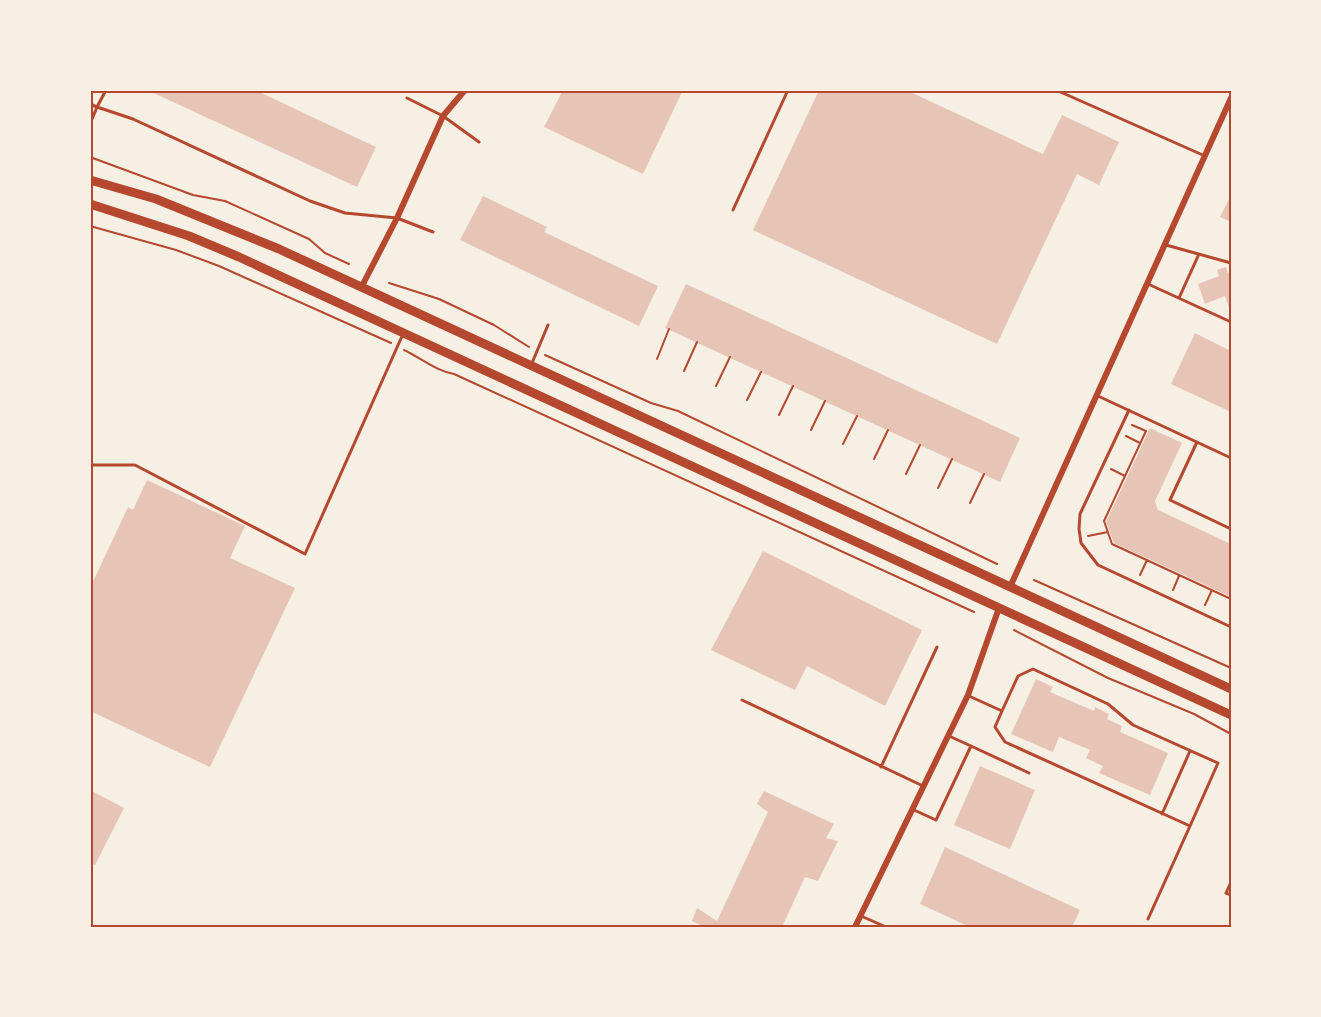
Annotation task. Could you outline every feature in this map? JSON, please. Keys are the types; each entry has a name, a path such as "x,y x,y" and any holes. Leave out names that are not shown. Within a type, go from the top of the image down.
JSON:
{"main road":[{"path":"90,180 156,199 220,223 362,286 1231,689"},
{"path":"90,204 189,236 239,256 1231,715"}],"street":[{"path":"362,286 397,218 443,116 465,90"},
{"path":"1010,587 1231,98"},
{"path":"855,927 914,810 968,695 999,608"}],"lane":[{"path":"90,124 106,90"},
{"path":"733,210 788,90"},
{"path":"1056,90 1204,156"},
{"path":"407,98 443,116 479,142"},
{"path":"90,104 133,119 310,201 345,213 397,218 433,232"},
{"path":"1164,245 1231,262"},
{"path":"1179,298 1199,254"},
{"path":"1147,283 1231,322"},
{"path":"532,365 548,325"},
{"path":"90,465 135,465 305,554 404,332"},
{"path":"1096,395 1231,458"},
{"path":"1129,410 1080,514 1078,529 1081,543 1098,565 1231,627"},
{"path":"1197,442 1170,500 1231,529"},
{"path":"881,767 937,647"},
{"path":"1148,919 1190,826 1218,763 1133,725 1108,704 1033,669 1018,676 995,727 1005,742 1190,826"},
{"path":"968,695 1002,711"},
{"path":"742,700 925,787"},
{"path":"949,736 1029,773"},
{"path":"914,810 936,820 970,746"},
{"path":"1162,814 1190,751"},
{"path":"1231,882 1226,893 1231,895"},
{"path":"861,916 886,927"}],"path":[{"path":"90,157 193,195 225,201 309,239 325,253 349,264"},
{"path":"90,226 176,250 219,266 397,346 430,362 439,371 454,374 974,612"},
{"path":"389,283 439,299 494,325 538,351 651,404 678,411 997,564"},
{"path":"657,359 669,329"},
{"path":"684,371 697,342"},
{"path":"716,386 730,357"},
{"path":"747,400 761,372"},
{"path":"779,415 793,386"},
{"path":"811,430 825,401"},
{"path":"843,444 856,416"},
{"path":"1129,423 1146,431 1104,521 1112,544 1231,599"},
{"path":"874,459 888,430"},
{"path":"1133,440 1140,443"},
{"path":"906,474 920,445"},
{"path":"938,488 952,459"},
{"path":"1118,472 1125,476"},
{"path":"970,503 984,474"},
{"path":"1087,536 1108,532"},
{"path":"1139,576 1147,560"},
{"path":"1172,591 1180,575"},
{"path":"1034,580 1231,668"},
{"path":"1209,597 1212,590"},
{"path":"1014,630 1108,678 1194,714 1231,734"}],"building":[{"path":"147,90 255,90 376,147 357,187"},
{"path":"563,90 683,90 643,174 544,127"},
{"path":"819,90 906,90 1043,154 1062,115 1119,142 1099,185 1077,174 997,344 753,230"},
{"path":"483,196 547,227 544,232 658,286 639,326 460,240"},
{"path":"1229,199 1231,200 1231,222 1220,217"},
{"path":"1226,267 1228,273 1231,271 1231,313 1225,296 1205,304 1198,284 1219,276 1217,270"},
{"path":"686,284 1020,438 1000,482 665,328"},
{"path":"1195,333 1231,351 1231,412 1171,384"},
{"path":"1150,428 1182,443 1155,501 1158,510 1231,544 1231,597 1114,543 1106,522"},
{"path":"147,480 245,526 230,558 295,588 210,767 90,711 90,588 128,507 133,510"},
{"path":"763,551 922,630 885,706 807,666 795,690 711,650"},
{"path":"1036,679 1053,687 1050,692 1094,711 1095,707 1109,714 1107,719 1122,726 1120,732 1168,753 1150,795 1099,773 1103,766 1086,758 1090,750 1059,737 1053,752 1011,734"},
{"path":"980,766 1035,790 1010,849 954,825"},
{"path":"90,790 124,808 95,865 90,863"},
{"path":"764,791 834,824 826,838 838,841 818,881 805,877 782,927 705,927 692,921 697,908 717,921 768,812 757,804"},
{"path":"945,847 1080,910 1072,927 970,927 920,904"}]}
